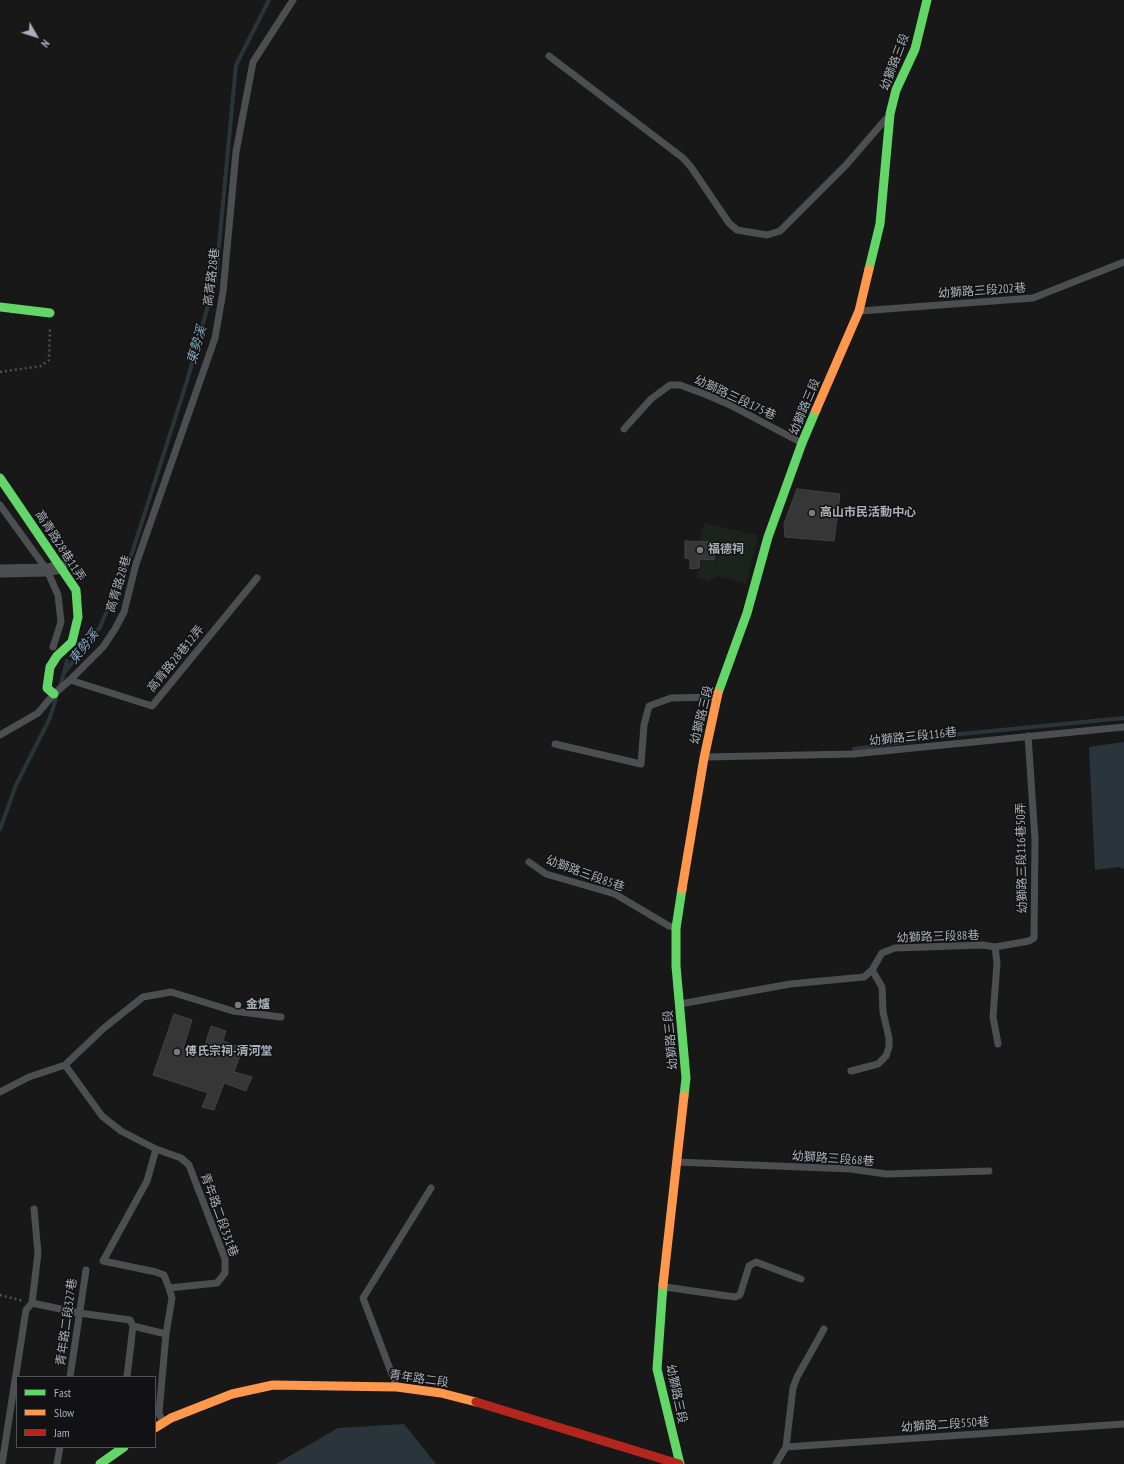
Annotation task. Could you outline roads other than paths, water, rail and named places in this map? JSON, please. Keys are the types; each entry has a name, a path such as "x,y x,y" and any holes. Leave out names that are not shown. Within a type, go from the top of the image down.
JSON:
{"street":[{"name":"幼獅路三段","path":"680,1464 657,1369 663,1287 686,1078 676,966 676,928 704,758 717,698 747,612 768,537 802,443 859,312 880,224 890,114 896,90 915,49 927,0"},
{"path":"0,307 50,313"},
{"name":"高青路28巷11弄","path":"0,478 76,590 78,617 72,642 57,656 50,666 47,688 54,694"},
{"path":"0,570 47,570 61,567"},
{"name":"青年路二段","path":"156,1427 171,1418 232,1394 273,1386 397,1387 441,1393 482,1403 680,1464"},
{"path":"100,1464 119,1448"}],"lane":[{"name":"高青路28巷","path":"0,735 38,713 54,694 102,647 115,629 124,612 136,564 215,338 223,292 236,152 253,62 293,0"},
{"path":"548,56 683,158 691,167 729,223 737,230 767,235 780,231 846,165 890,114"},
{"name":"幼獅路三段202巷","path":"859,312 1034,298 1124,262"},
{"name":"幼獅路三段175巷","path":"624,429 651,399 670,385 680,385 724,403 802,443"},
{"path":"0,505 47,570 58,595 61,622 53,647"},
{"name":"高青路28巷12弄","path":"70,680 152,706 257,578"},
{"path":"555,744 641,764 644,725 649,706 671,698 717,698"},
{"name":"幼獅路三段116巷","path":"704,758 853,754 1124,726"},
{"name":"幼獅路三段116巷50弄","path":"995,947 1029,941 1034,938 1035,839 1028,736"},
{"name":"幼獅路三段85巷","path":"529,862 546,874 615,894 669,926 676,928"},
{"name":"幼獅路三段88巷","path":"872,970 882,952 895,948 983,945 995,947 997,963 992,1017 998,1044"},
{"path":"680,1004 790,984 864,977 872,970 882,987 883,1012 890,1047 886,1056 878,1064 851,1070"},
{"path":"0,1092 29,1077 65,1065 104,1028 143,997 171,992 233,1012 281,1017"},
{"name":"青年路二段331巷","path":"65,1065 102,1116 122,1131 156,1149 181,1158 189,1165 225,1259 225,1273 217,1283 169,1288"},
{"path":"156,1149 147,1180 103,1261 164,1275 169,1288 172,1298 166,1334 159,1413 164,1423"},
{"name":"幼獅路三段68巷","path":"676,1162 851,1169 886,1174 989,1171"},
{"path":"397,1387 363,1298 431,1188"},
{"path":"2,1464 26,1310 32,1303 38,1253 34,1209"},
{"path":"663,1287 734,1297 740,1295 749,1266 756,1262 801,1279"},
{"name":"青年路二段327巷","path":"70,1376 86,1270"},
{"path":"32,1303 79,1313 130,1320 133,1326 127,1376"},
{"path":"133,1326 166,1334"},
{"path":"776,1464 786,1447 793,1388 796,1377 824,1329"},
{"name":"幼獅路二段550巷","path":"786,1447 1124,1424"},
{"path":"57,1464 60,1448"}],"waterway":[{"name":"東勢溪","path":"64,673 100,627 132,553 187,381 216,277 236,65 269,0"},
{"name":"東勢溪","path":"60,687 67,661"},
{"path":"0,829 16,785 49,720 56,699"},
{"path":"854,749 951,735 1124,718"}],"place":[{"name":"高山市民活動中心","path":"812,513"},
{"name":"福德祠","path":"700,550"},
{"name":"金爐","path":"238,1005"},
{"name":"傅氏宗祠-清河堂","path":"177,1052"}]}
